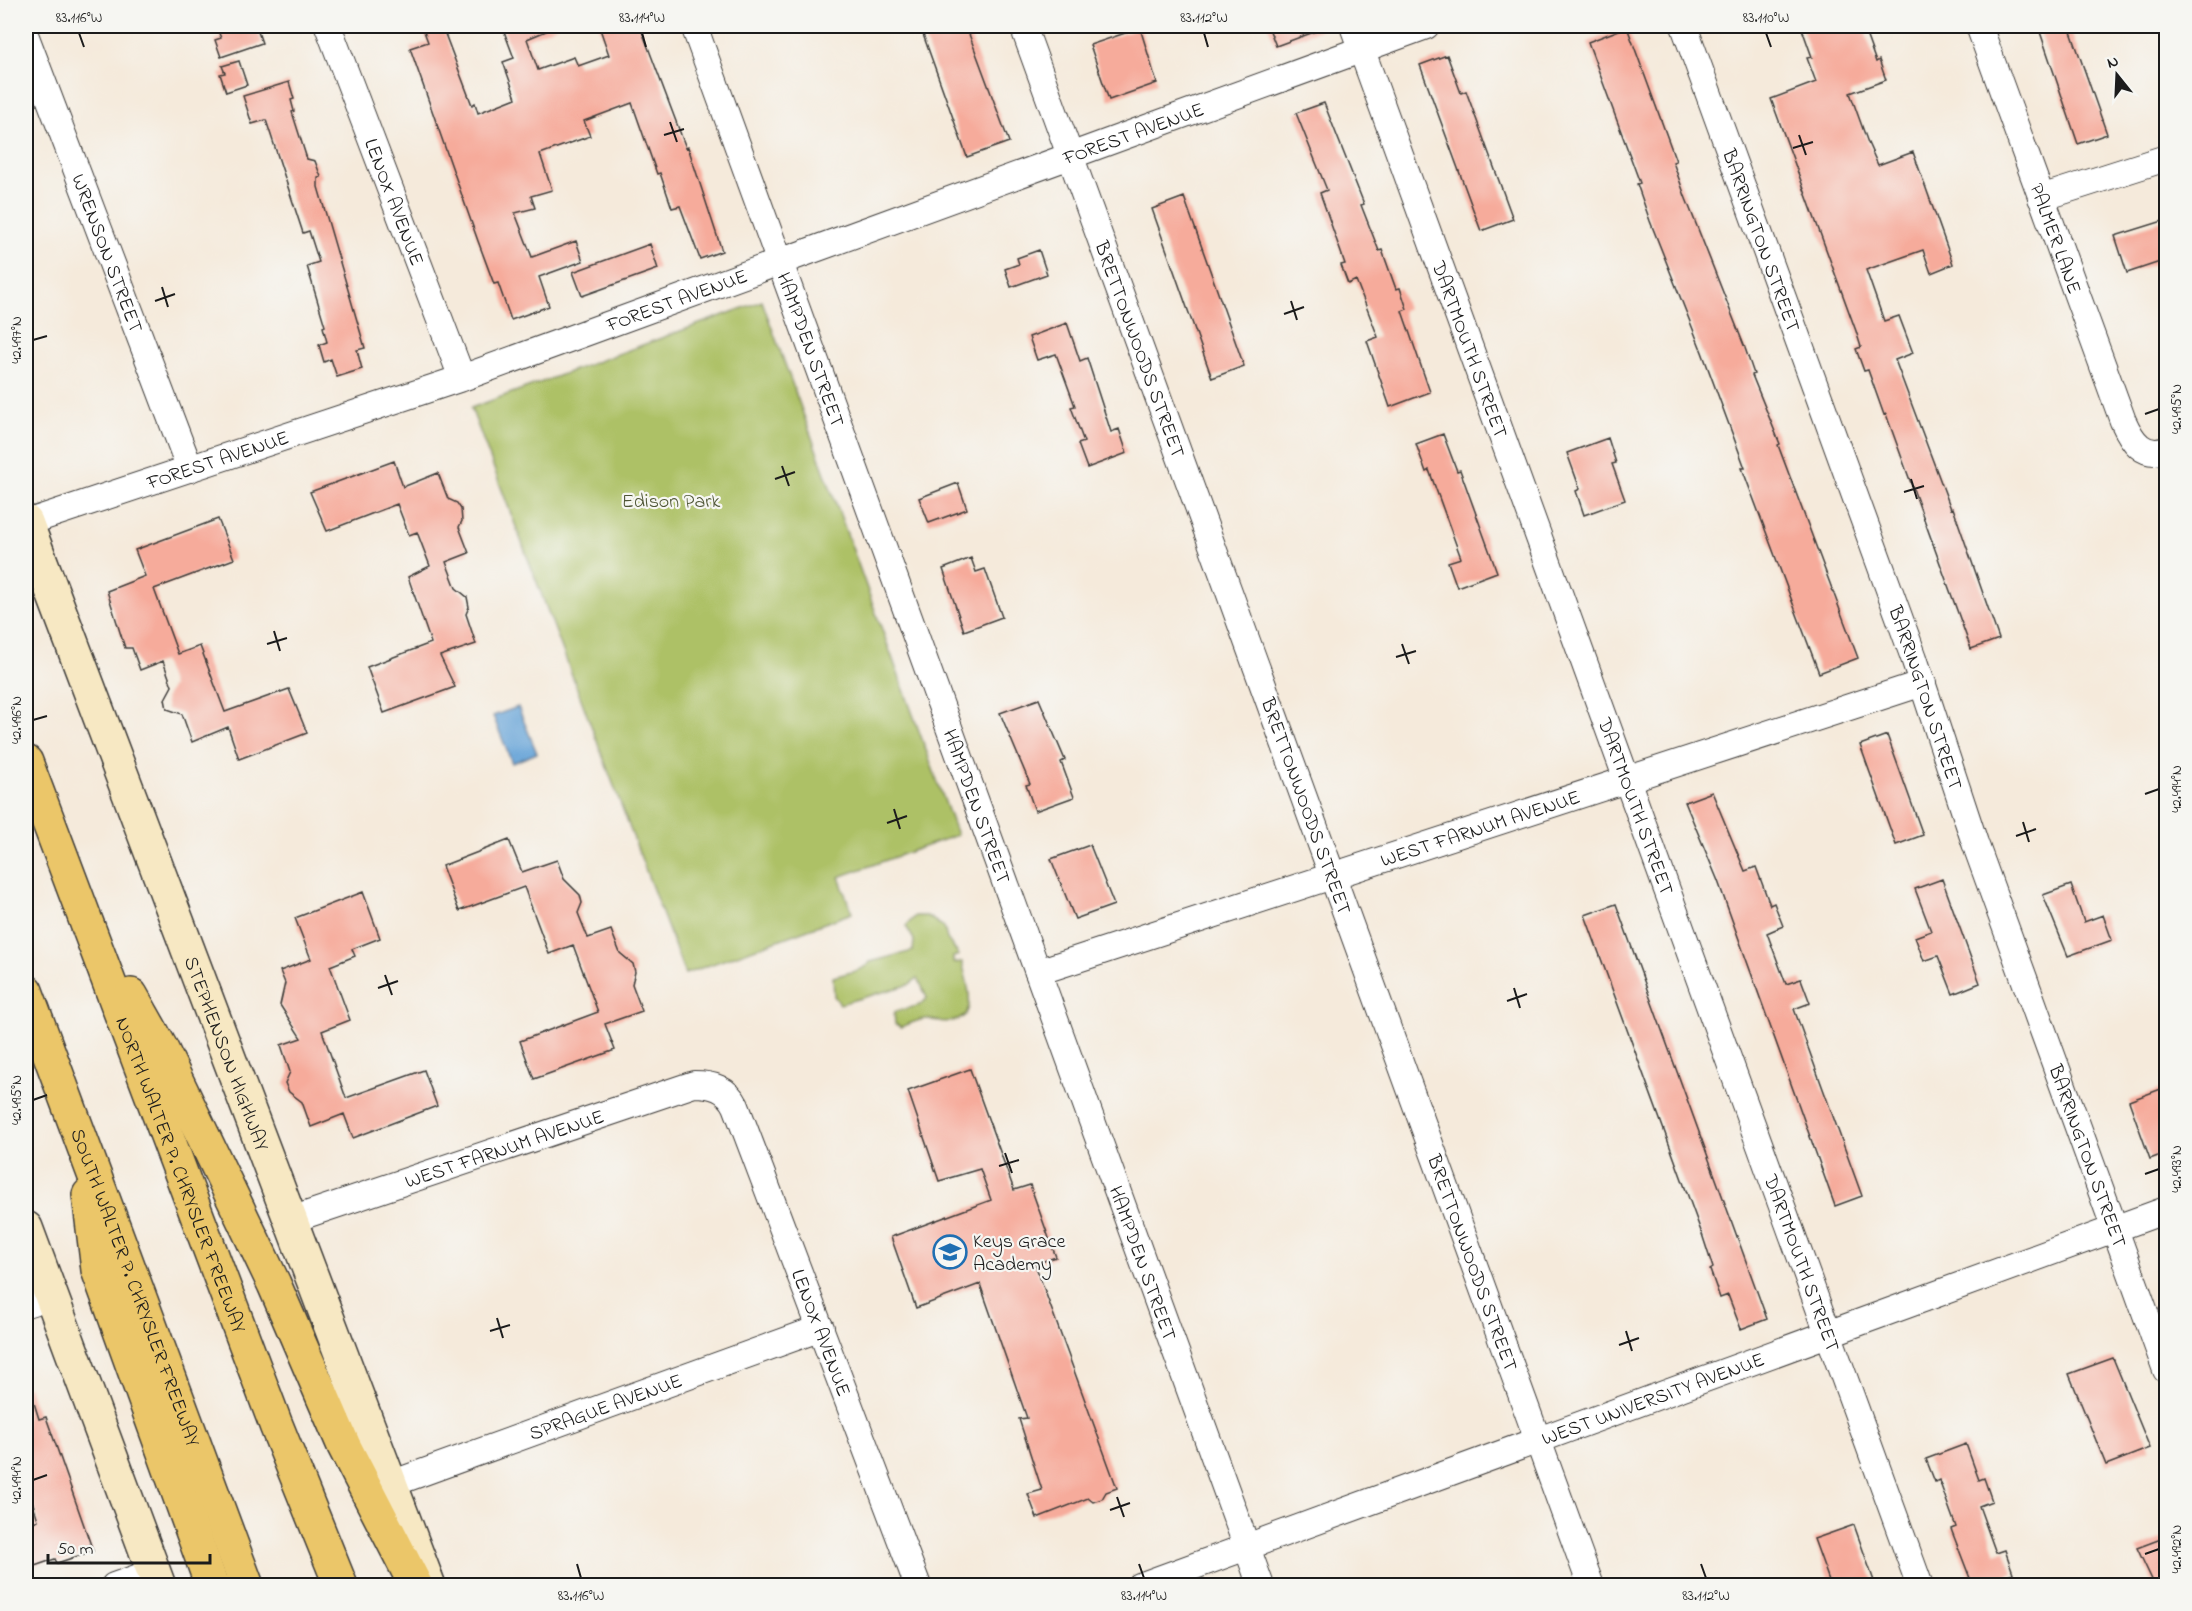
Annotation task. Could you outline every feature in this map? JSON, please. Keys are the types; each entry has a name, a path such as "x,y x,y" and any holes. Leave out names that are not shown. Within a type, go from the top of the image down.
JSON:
{"highway":[{"name":"NORTH WALTER P. CHRYSLER FREEWAY","path":"26,762 276,1425 342,1586"},
{"path":"80,904 161,1048 274,1284 344,1446 416,1586"},
{"name":"SOUTH WALTER P. CHRYSLER FREEWAY","path":"26,991 247,1586"},
{"path":"81,1137 98,1270 212,1586"}],"main road":[{"name":"STEPHENSON HIGHWAY","path":"26,523 429,1586"},
{"path":"26,1228 38,1300 156,1579"}],"street":[{"name":"LENOX AVENUE","path":"328,26 462,378"},
{"name":"HAMPDEN STREET","path":"694,26 1261,1586"},
{"name":"BRETTONWOODS STREET","path":"1023,26 1591,1586"},
{"name":"FOREST AVENUE","path":"26,523 462,378 1070,155 1357,37 1426,26"},
{"name":"BARRINGTON STREET","path":"1684,26 1923,683 1975,843 2166,1370"},
{"name":"PALMER LANE","path":"1979,26 2123,421 2140,448 2150,452 2166,450"},
{"name":"WRENSON STREET","path":"26,37 190,469"},
{"name":"DARTMOUTH STREET","path":"1357,37 1920,1586"},
{"path":"2041,198 2166,158"},
{"name":"WEST FARNUM AVENUE","path":"1038,972 1923,683"},
{"name":"WEST FARNUM AVENUE","path":"291,1220 694,1084 718,1087"},
{"name":"LENOX AVENUE","path":"718,1087 733,1099 736,1106 918,1586"},
{"name":"WEST UNIVERSITY AVENUE","path":"1140,1586 2166,1210"},
{"name":"SPRAGUE AVENUE","path":"391,1484 820,1328"},
{"path":"114,1586 156,1579"}],"green space":[{"name":"Edison Park","path":"762,301 957,835 839,877 852,913 685,974 471,408"},
{"path":"915,916 927,916 944,927 947,939 959,955 953,957 953,963 962,962 969,996 969,1005 961,1019 936,1021 925,1019 901,1027 895,1024 894,1012 920,1005 927,998 918,978 908,985 840,1004 834,996 833,977 858,970 870,962 913,951 914,940 906,926"}],"water":[{"path":"518,707 537,753 512,763 493,716"}],"building":[{"path":"216,26 256,26 262,43 221,57 215,40 221,38"},
{"path":"422,26 442,26 472,105 475,103 478,113 516,98 503,62 514,58 502,26 558,26 527,39 538,70 574,57 578,66 609,55 599,26 640,26 686,148 688,147 722,251 700,259 680,206 672,208 660,173 657,174 632,103 584,121 590,136 540,154 552,190 531,196 535,208 515,213 532,257 576,241 583,261 539,277 549,306 511,320 498,283 494,284 478,241 410,48 428,42"},
{"path":"920,26 966,26 1009,142 967,157"},
{"path":"1268,26 1325,26 1325,28 1276,46"},
{"path":"1801,26 1863,26 1876,62 1879,60 1886,80 1850,93 1868,143 1878,165 1913,152 1953,264 1931,273 1923,250 1866,270 1884,321 1899,316 1913,353 1895,360 1951,509 1953,508 1999,639 1971,649 1886,414 1884,415 1868,370 1864,371 1856,349 1861,347 1856,331 1771,99 1816,82 1807,58 1812,57"},
{"path":"2038,26 2069,26 2107,134 2078,144"},
{"path":"1627,27 1676,161 1673,162 1685,196 1745,348 1754,374 1752,375 1780,444 1778,445 1858,658 1819,673 1742,468 1745,468 1702,352 1650,221 1637,184 1640,183 1588,42"},
{"path":"1140,28 1157,83 1109,100 1090,45"},
{"path":"1447,55 1461,93 1466,91 1513,219 1481,231 1420,65"},
{"path":"239,61 247,85 226,92 220,74 225,73 222,66"},
{"path":"289,82 294,99 291,100 294,111 292,112 307,159 315,161 321,177 318,178 318,187 365,348 357,350 362,369 337,377 331,359 324,362 319,345 327,342 323,327 325,326 307,266 319,262 309,231 303,233 266,120 252,124 243,96"},
{"path":"1324,103 1364,204 1361,205 1379,251 1382,250 1396,289 1400,288 1407,309 1402,311 1430,392 1390,407 1367,341 1378,337 1356,280 1348,284 1341,265 1345,264 1320,193 1327,190 1296,113"},
{"path":"1184,197 1244,366 1212,378 1152,209"},
{"path":"2166,220 2166,260 2127,273 2115,236"},
{"path":"650,244 658,269 582,296 573,272"},
{"path":"1039,250 1047,274 1011,287 1005,269 1019,264 1017,258"},
{"path":"1067,323 1080,361 1087,358 1111,432 1119,429 1127,453 1087,468 1078,444 1084,442 1071,407 1075,406 1056,354 1037,360 1029,337"},
{"path":"1443,434 1457,471 1460,470 1497,572 1457,587 1448,562 1461,558 1429,470 1426,472 1416,444"},
{"path":"1608,438 1616,463 1612,464 1625,500 1584,515 1576,491 1580,489 1567,453"},
{"path":"394,461 403,487 438,473 448,499 457,503 461,509 462,521 459,527 469,553 446,562 456,588 467,597 469,607 466,614 476,644 440,656 455,687 384,713 367,667 431,643 408,577 430,566 417,532 409,535 397,504 327,531 310,492"},
{"path":"958,483 967,509 929,523 919,498"},
{"path":"218,519 234,559 154,589 178,654 200,646 225,712 289,689 307,733 239,759 228,727 192,742 182,714 167,709 165,699 172,686 163,661 140,670 132,648 125,648 107,591 145,576 135,550"},
{"path":"971,558 976,572 985,569 1002,617 964,631 943,569"},
{"path":"1039,699 1065,760 1061,762 1074,797 1035,811 1026,785 1030,784 1000,713"},
{"path":"1887,735 1923,835 1896,845 1860,745"},
{"path":"1712,792 1745,871 1756,867 1770,905 1774,903 1783,926 1767,933 1786,984 1801,979 1810,1003 1794,1009 1862,1196 1835,1206 1718,881 1685,802"},
{"path":"509,840 522,872 557,860 564,879 580,895 582,903 578,913 588,938 611,930 620,953 633,964 635,972 632,984 642,1011 605,1024 615,1050 534,1079 520,1041 598,1012 573,945 549,954 524,887 459,911 442,866"},
{"path":"1090,845 1114,905 1075,919 1051,859"},
{"path":"1942,879 1980,983 1953,994 1938,956 1924,961 1915,937 1931,931 1915,889"},
{"path":"2071,885 2084,922 2103,915 2112,940 2068,956 2043,895"},
{"path":"363,892 380,938 352,949 355,956 330,966 350,1020 322,1031 346,1098 424,1070 437,1106 353,1138 344,1114 311,1127 302,1102 289,1092 285,1083 290,1072 281,1045 301,1038 280,1005 285,983 280,971 311,959 295,918"},
{"path":"1616,904 1767,1319 1741,1329 1728,1295 1720,1298 1710,1270 1713,1268 1702,1234 1585,915"},
{"path":"970,1069 1014,1190 1030,1185 1056,1257 1035,1264 1117,1488 1106,1492 1102,1499 1093,1502 1088,1498 1037,1518 1028,1494 1042,1490 1019,1419 1027,1418 980,1284 916,1308 891,1237 991,1200 980,1169 939,1181 908,1091"},
{"path":"2166,1087 2166,1153 2150,1159 2129,1101"},
{"path":"2113,1358 2150,1448 2106,1465 2069,1374"},
{"path":"29,1387 39,1419 46,1417 93,1551 57,1563 55,1559 26,1569 26,1525 38,1520 26,1481 26,1388"},
{"path":"1966,1444 1979,1480 1984,1478 1992,1501 1979,1506 1996,1553 2005,1550 2013,1573 1979,1586 1973,1586 1951,1529 1956,1527 1939,1480 1935,1482 1926,1459"},
{"path":"1854,1525 1874,1581 1862,1586 1831,1586 1814,1539"},
{"path":"2166,1537 2166,1586 2155,1586 2137,1548"}],"place":[{"name":"Keys Grace Academy","path":"950,1252"}]}
